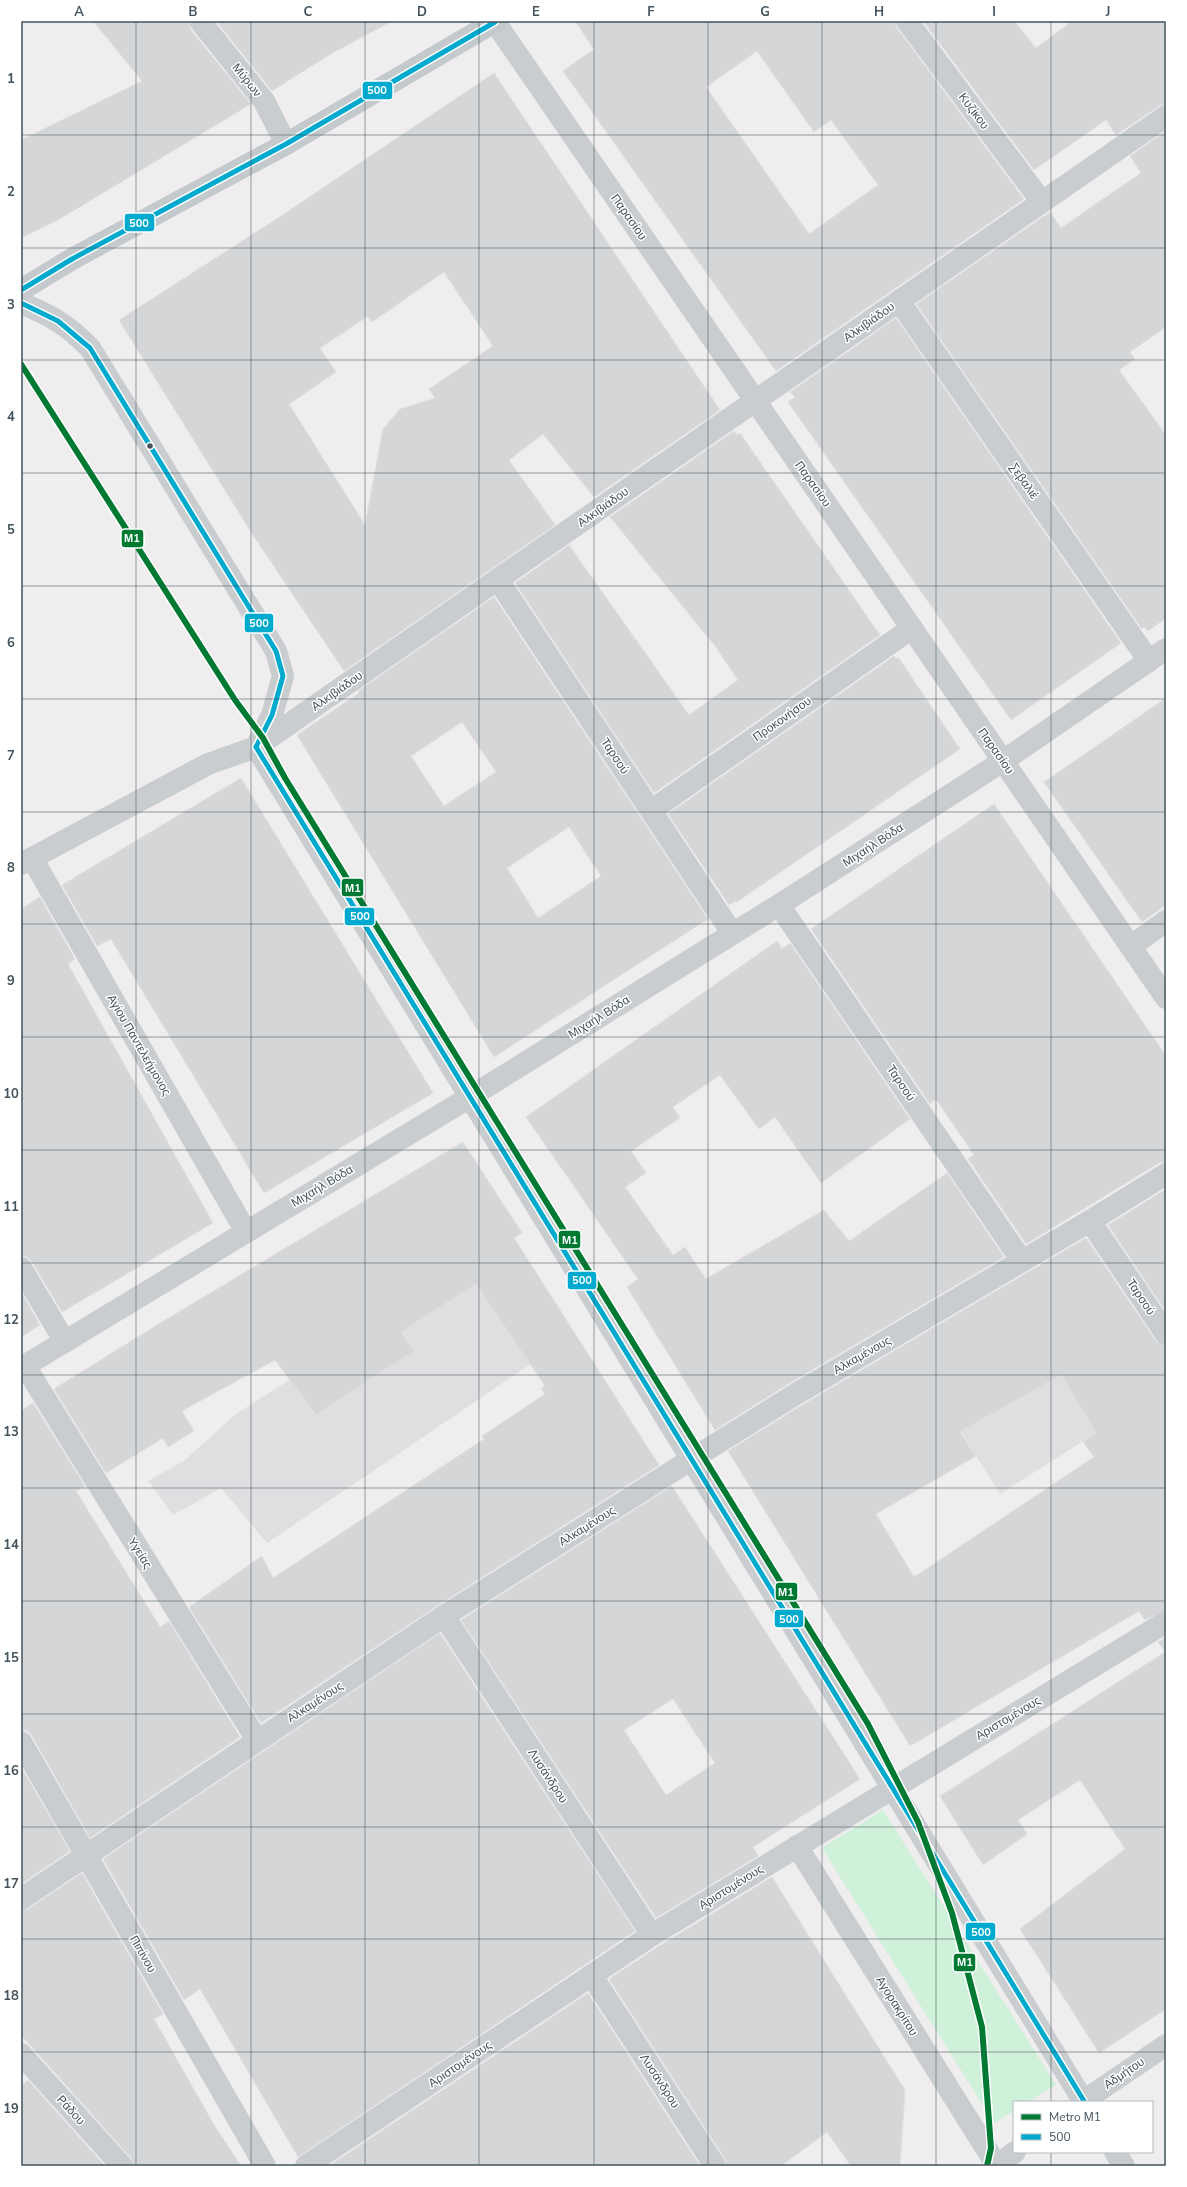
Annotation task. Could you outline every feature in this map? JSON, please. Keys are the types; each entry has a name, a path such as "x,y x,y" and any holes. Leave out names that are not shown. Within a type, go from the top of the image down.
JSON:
{"main road":[{"path":"21,290 72,259 286,144 495,21"}],"street":[{"name":"Μύρων","path":"200,21 264,101 286,144"},
{"name":"Παρασίου","path":"495,21 1166,998"},
{"name":"Κυζίκου","path":"907,21 1042,202"},
{"name":"Αλκιβιάδου","path":"27,861 208,764 256,747 1166,116"},
{"name":"Σεβαλιέ","path":"899,301 1157,655"},
{"path":"21,303 42,312 69,327 90,348 276,651 282,676 272,715 256,747 692,1459 1082,2101"},
{"name":"Ταρσού","path":"498,580 652,810 732,933"},
{"name":"Προκονήσου","path":"652,810 912,628"},
{"name":"Μιχαήλ Βόδα","path":"23,1367 470,1097 779,905 1003,761 1157,655"},
{"name":"Αγίου Παντελεήμονος","path":"27,861 246,1232"},
{"name":"Ταρσού","path":"779,905 1022,1261"},
{"path":"1130,946 1166,921"},
{"name":"Αλκαμένους","path":"21,1899 85,1854 444,1616 796,1394 1090,1221 1166,1174"},
{"name":"Ταρσού","path":"1090,1221 1166,1334"},
{"path":"21,1268 64,1342"},
{"name":"Υγείας","path":"23,1367 257,1740"},
{"name":"Λυσάνδρου","path":"444,1616 652,1935"},
{"name":"Αριστομένους","path":"306,2166 652,1935 892,1787 1166,1622"},
{"name":"Πιπίνου","path":"21,1742 265,2166"},
{"name":"Αγορακρίτου","path":"797,1846 997,2166"},
{"name":"Λυσάνδρου","path":"592,1976 715,2166"},
{"name":"Αδμήτου","path":"1084,2101 1166,2045"},
{"name":"Ράδου","path":"21,2054 122,2166"},
{"path":"997,2166 1013,2153"},
{"path":"1116,2153 1124,2166"}],"shaded area":[{"path":"514,1238 575,1334 267,1543 221,1488 173,1515 148,1481 185,1460 236,1414"},
{"path":"1088,1250 1096,1433 1000,1494 915,1358"}],"green space":[{"path":"883,1810 1056,2085 1030,2101 1013,2101 1013,2112 994,2123 822,1848"}],"building":[{"path":"93,21 188,21 190,29 251,104 58,220 21,238 21,140 142,81"},
{"path":"216,21 392,21 329,55 272,91"},
{"path":"575,21 895,21 897,28 1024,199 776,371 563,71 594,49","holes":["757,51 814,132 831,120 878,185 809,234 706,87"]},
{"path":"923,21 1014,21 1036,48 1072,21 1166,21 1166,104 1159,106 1116,135 1106,120 1034,170"},
{"path":"494,73 720,410 594,497 543,434 509,460 555,525 344,671 249,529 119,320 278,218","holes":["444,272 493,346 429,389 435,398 400,409 383,429 365,525 289,404 336,372 320,348 368,316 372,322"]},
{"path":"1166,131 1166,327 1130,352 1135,359 1119,370 1166,435 1166,618 1148,631 1144,627 1142,629 916,304 1050,212 1061,228 1141,173 1130,156"},
{"path":"896,318 1121,643 1011,720 788,402 795,397 790,392"},
{"path":"734,431 737,435 740,433 880,635 654,793 515,583 569,545 689,715 738,680 715,646 610,517"},
{"path":"494,597 708,919 494,1057 297,735 359,693 358,691","holes":["462,722 496,772 444,806 411,756","569,827 601,876 538,918 507,868"]},
{"path":"894,656 896,659 898,657 960,749 737,902 736,901 729,905 668,814"},
{"path":"1166,698 1166,905 1142,922 1044,782"},
{"path":"241,778 433,1093 264,1193 111,939 97,946 62,885"},
{"path":"994,804 1166,1056 1166,1162 1159,1163 1026,1244 968,1159 974,1155 936,1099 930,1104 811,929"},
{"path":"40,897 75,959 68,964 213,1223 62,1312 32,1262 27,1257 21,1256 21,909"},
{"path":"777,941 782,949 790,943 910,1119 821,1183 775,1117 759,1129 720,1075 673,1107 680,1118 631,1151 646,1173 625,1187 673,1255 685,1247 706,1279 824,1210 849,1241 947,1173 1004,1257 790,1383 715,1430 627,1287 638,1279 526,1117"},
{"path":"463,1142 522,1233 514,1238 659,1465 437,1606 261,1723 189,1607 262,1556 273,1578 484,1439 482,1436 545,1394 541,1388 545,1386 476,1284 401,1332 414,1351 316,1415 275,1360 182,1411 194,1431 168,1447 163,1438 106,1473 54,1389 165,1320"},
{"path":"1166,1189 1166,1312 1108,1225"},
{"path":"1086,1238 1156,1341 1166,1346 1166,1610 1145,1620 1139,1611 910,1746 728,1451 802,1405","holes":["1061,1375 1096,1433 1083,1442 1094,1457 914,1577 876,1514 976,1456 960,1432"]},
{"path":"21,1292 40,1325 21,1337"},
{"path":"33,1403 85,1486 76,1491 160,1627 169,1621 240,1737 90,1838 32,1736 28,1731 21,1730 21,1411"},
{"path":"672,1486 860,1779 753,1847 758,1856 656,1918 461,1620","holes":["673,1699 715,1763 666,1795 624,1730"]},
{"path":"440,1633 635,1931 298,2157 200,1989 184,2000 103,1859"},
{"path":"1166,1637 1166,2009 1099,2053 1020,1929 1125,1849 1080,1780 1018,1820 1027,1834 983,1865 940,1796 1165,1652 1158,1642"},
{"path":"21,1767 70,1851 21,1884"},
{"path":"82,1873 163,2014 154,2019 213,2123 241,2166 134,2166 131,2158 21,2035 21,1911 28,1909"},
{"path":"772,1877 905,2090 900,2166 851,2166 827,2132 781,2166 727,2166 725,2159 609,1979 659,1946"},
{"path":"588,1993 700,2166 329,2166"},
{"path":"28,2080 105,2166 21,2166 21,2086"}],"metro line":[{"name":"Μ1","path":"21,364 235,700 263,738 285,778 868,1724 918,1822 952,1913 982,2027 991,2148 987,2166"}],"transit line":[{"name":"500","path":"21,290 72,259 286,144 495,22"},
{"name":"500","path":"21,303 58,321 90,348 276,651 283,676 272,715 256,747"},
{"name":"500","path":"256,747 1084,2101"}]}
